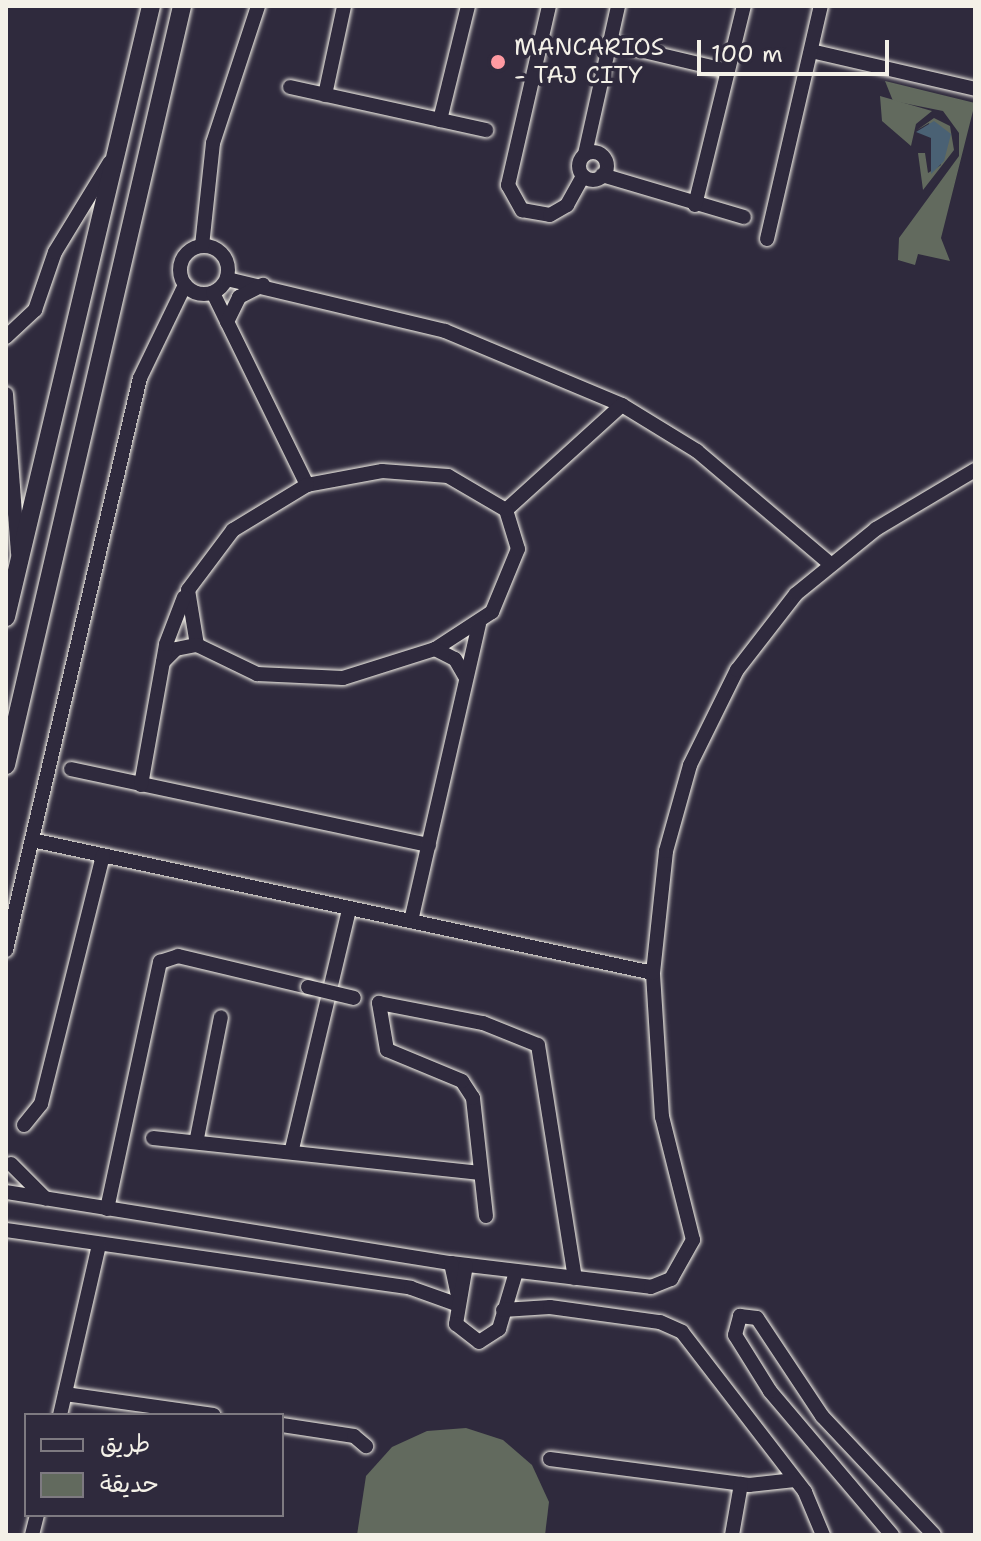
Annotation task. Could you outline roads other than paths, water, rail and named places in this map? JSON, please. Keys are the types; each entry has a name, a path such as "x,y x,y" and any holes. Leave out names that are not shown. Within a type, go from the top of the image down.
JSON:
{"main road":[{"path":"6,617 151,6"},
{"path":"6,765 182,6"}],"street":[{"path":"202,246 213,143 258,6"},
{"path":"325,95 344,6"},
{"path":"440,120 468,6"},
{"path":"549,6 508,185 522,210 550,215 567,205 583,176 585,154 618,6"},
{"path":"695,205 744,6"},
{"path":"767,239 821,6"},
{"path":"610,43 728,71"},
{"path":"811,51 975,89"},
{"path":"290,87 486,130"},
{"path":"6,337 35,310 55,252 116,152"},
{"path":"585,154 603,157 602,175"},
{"path":"583,176 602,175 744,217"},
{"path":"202,246 226,260 227,279 213,293"},
{"path":"6,950 140,378 185,285 184,256 202,246"},
{"path":"227,279 264,285 445,331 622,405 697,451 829,563"},
{"path":"185,285 213,293 307,485"},
{"path":"227,322 239,297 264,285"},
{"path":"6,394 18,564"},
{"path":"506,510 622,405"},
{"path":"141,785 163,663 188,590 233,530 307,485 415,470 459,481 506,510 518,549 515,569 479,624 411,921"},
{"path":"6,1192 516,1272 658,1285 676,1274 693,1240 660,1105 653,973 669,837 702,737 758,639 829,563 975,470"},
{"path":"188,590 197,645"},
{"path":"163,663 176,649 197,645 257,674 311,680 375,672 435,649 479,624"},
{"path":"435,649 455,659 466,678"},
{"path":"71,769 429,845"},
{"path":"32,840 653,973"},
{"path":"24,1125 41,1104 103,856"},
{"path":"292,1149 349,909"},
{"path":"107,1209 160,962 178,956 354,998 483,1023 538,1045 575,1278"},
{"path":"379,1003 387,1050 462,1081 473,1098 478,1173 486,1216"},
{"path":"197,1138 221,1017"},
{"path":"153,1138 197,1138 478,1173"},
{"path":"8,1160 47,1199"},
{"path":"6,1179 8,1160"},
{"path":"6,1230 411,1288 456,1298"},
{"path":"60,1413 99,1245"},
{"path":"458,1264 458,1330 476,1342 496,1335 503,1303 516,1272"},
{"path":"500,1269 503,1303"},
{"path":"503,1303 672,1325 795,1480 823,1535"},
{"path":"892,1535 793,1423 735,1335 738,1318 757,1318 822,1416 934,1535"},
{"path":"65,1394 200,1413"},
{"path":"284,1425 354,1436 366,1446"},
{"path":"550,1459 745,1485 795,1480"},
{"path":"732,1535 745,1485"},
{"path":"739,1535 745,1485"}],"water":[{"path":"934,121 951,134 944,161 931,174 931,138 916,132"}],"place":[{"name":"MANCARIOS - TAJ CITY","path":"498,62"}]}
